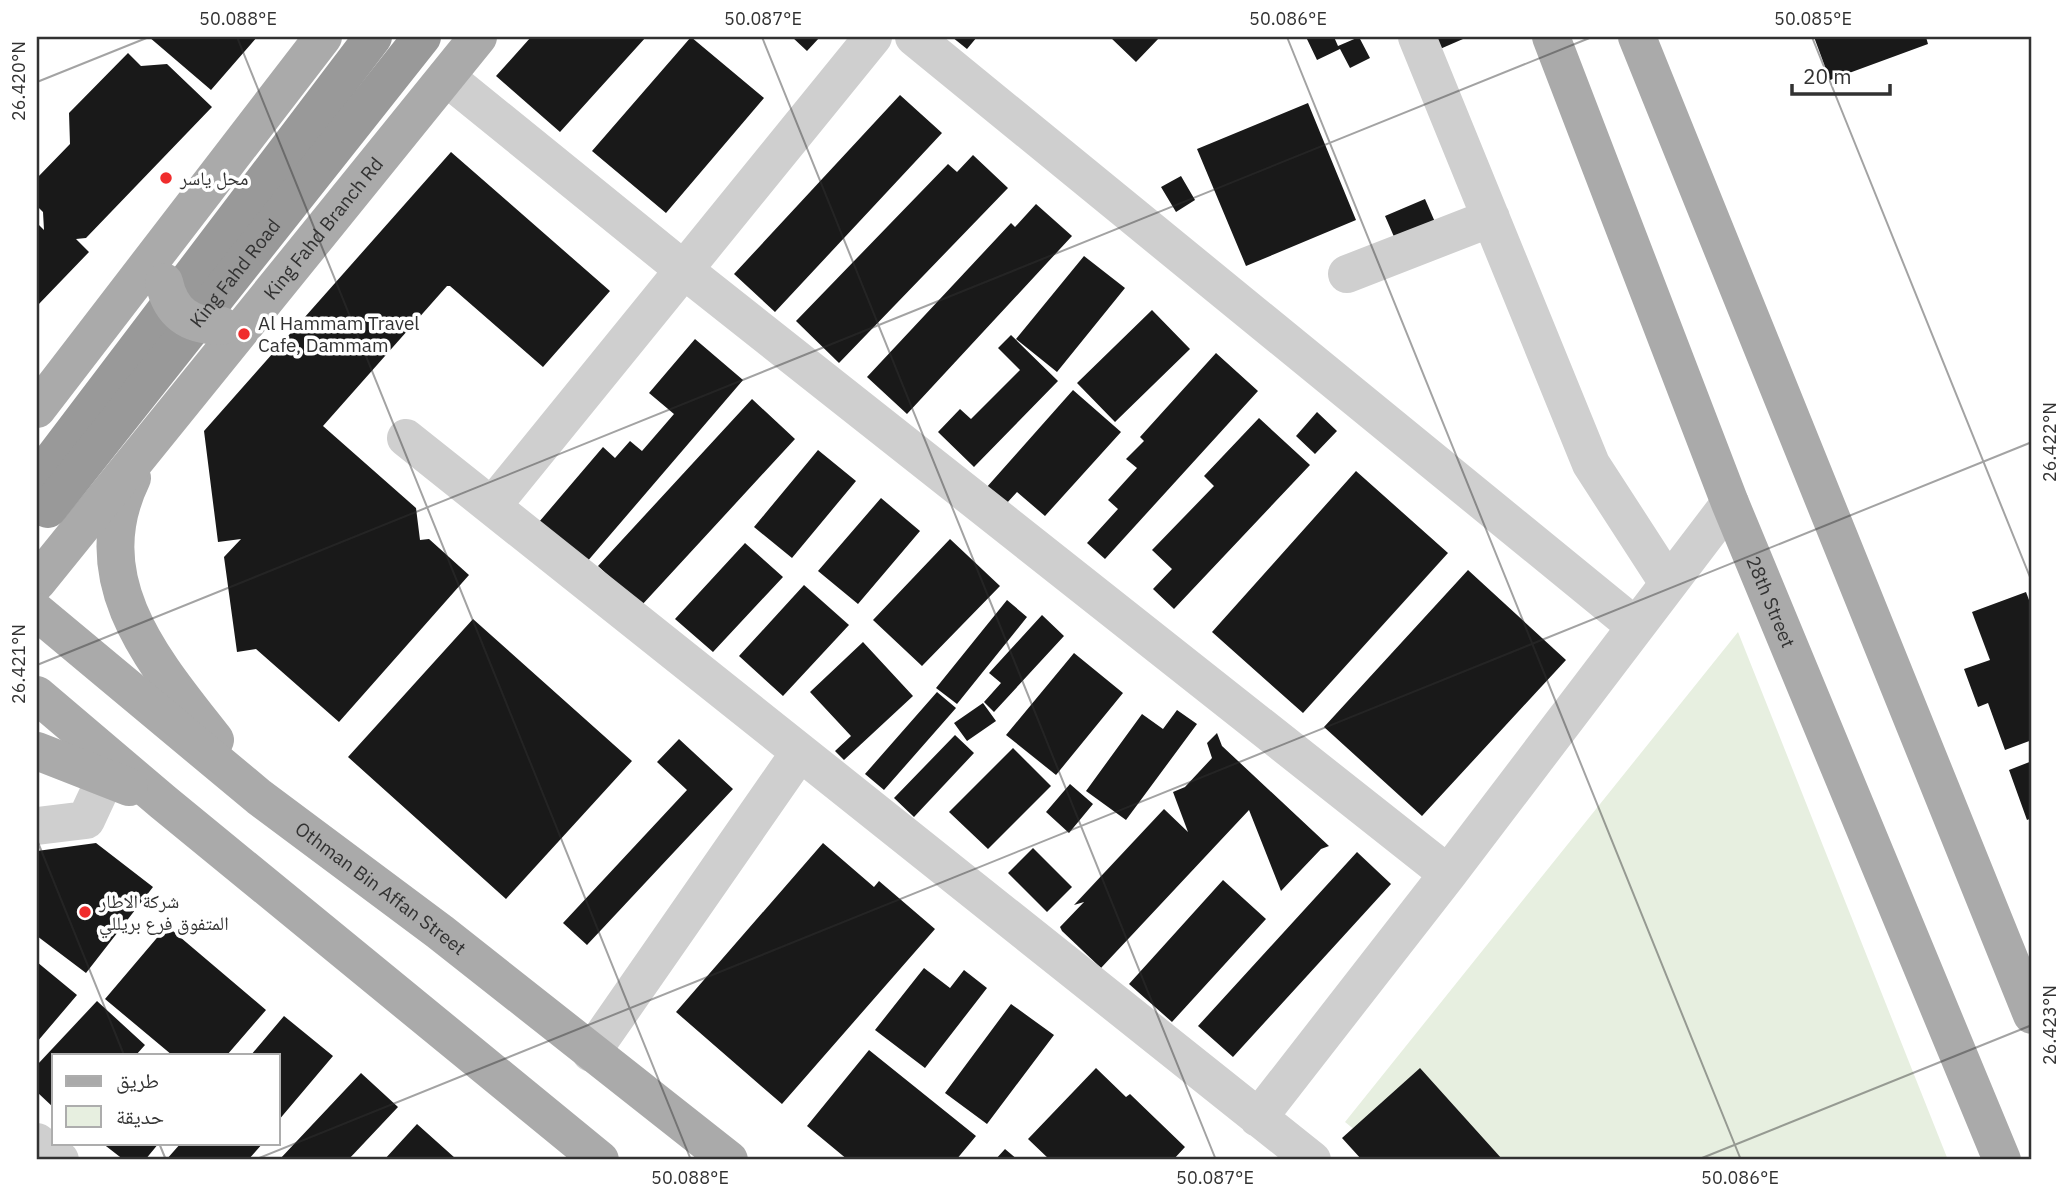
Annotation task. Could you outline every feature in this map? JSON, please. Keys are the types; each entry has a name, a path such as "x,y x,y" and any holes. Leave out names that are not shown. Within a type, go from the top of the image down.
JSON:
{"highway":[{"name":"King Fahd Road","path":"43,494 373,37"},
{"name":"King Fahd Road","path":"43,494 422,37"}],"main road":[{"path":"41,400 323,37"},
{"name":"King Fahd Branch Rd","path":"37,582 150,443 237,321 478,37"},
{"name":"28th Street","path":"1552,37 1730,503 2002,1160"},
{"path":"1637,37 2032,1015"},
{"path":"166,241 164,282 167,297 177,310 189,320 206,326 237,321"},
{"path":"150,443 122,500 116,531 117,570 125,604 155,663 259,797"},
{"name":"Othman Bin Affan Street","path":"37,612 259,797 440,932 729,1160"},
{"path":"37,695 163,802 600,1160"},
{"path":"37,751 163,802"}],"street":[{"path":"492,506 873,37"},
{"path":"914,37 1635,626"},
{"path":"1417,37 1591,464 1668,583"},
{"path":"446,77 684,270 1448,874"},
{"path":"1347,274 1491,219"},
{"path":"406,438 1312,1160"},
{"path":"1258,1118 1448,874 1730,503"},
{"path":"591,1053 800,752"},
{"path":"37,827 86,820 106,777"},
{"path":"37,1142 60,1160"}],"green space":[{"path":"1738,632 1948,1160 1392,1160 1345,1122"}],"building":[{"path":"149,37 257,37 211,90"},
{"path":"531,37 646,37 560,132 496,76"},
{"path":"691,37 764,98 666,213 592,151"},
{"path":"792,37 820,37 807,51"},
{"path":"952,37 977,37 967,49"},
{"path":"1110,37 1160,37 1136,62"},
{"path":"1306,37 1334,37 1338,46 1359,37 1370,58 1350,68 1340,49 1317,60"},
{"path":"1434,37 1462,37 1463,39 1440,49"},
{"path":"1814,37 1926,37 1928,44 1830,80"},
{"path":"128,53 141,66 167,64 212,107 86,238 76,239 89,252 37,306 37,223 44,230 43,212 37,206 37,178 70,144 69,113"},
{"path":"900,95 942,133 775,312 734,274"},
{"path":"1308,103 1356,220 1246,266 1197,149"},
{"path":"451,152 610,291 543,367 447,286 323,426 416,508 420,540 429,539 469,575 339,722 256,649 237,652 224,557 241,539 218,542 204,431"},
{"path":"973,155 1008,188 839,363 796,321 948,164 957,172"},
{"path":"1181,176 1195,200 1176,212 1161,187"},
{"path":"1425,199 1435,222 1395,239 1385,216"},
{"path":"1036,204 1072,236 907,414 867,377 1011,223 1015,227"},
{"path":"1084,256 1125,288 1057,372 1016,339"},
{"path":"1152,310 1190,349 1115,422 1077,383"},
{"path":"1011,335 1058,381 974,467 938,432 960,409 971,419 1020,370 998,348"},
{"path":"695,339 743,380 586,563 539,522 603,447 615,458 630,441 642,451 674,414 649,393"},
{"path":"1216,353 1258,391 1105,559 1087,543 1118,509 1108,500 1137,468 1126,459 1144,441 1140,437"},
{"path":"1073,390 1121,432 1045,516 1017,492 1006,504 986,488"},
{"path":"752,399 795,439 641,606 598,566"},
{"path":"1317,412 1337,431 1315,454 1296,436"},
{"path":"1259,418 1310,465 1174,609 1153,589 1172,569 1152,550 1214,486 1204,476"},
{"path":"818,450 856,481 792,558 754,527"},
{"path":"1356,471 1448,553 1303,713 1212,632"},
{"path":"881,498 920,531 858,604 818,571"},
{"path":"950,539 1000,586 922,666 873,620"},
{"path":"745,543 783,577 713,652 675,619"},
{"path":"1468,570 1566,660 1422,816 1324,727"},
{"path":"804,585 849,625 783,696 739,656"},
{"path":"2026,592 2032,608 2032,740 2005,750 1988,703 1978,707 1964,669 1990,660 1972,612"},
{"path":"1007,600 1027,617 957,704 936,688"},
{"path":"1042,615 1064,636 994,712 984,702 1001,683 989,673"},
{"path":"473,619 632,761 506,899 348,757"},
{"path":"863,642 913,696 844,760 835,751 851,736 810,692"},
{"path":"1074,653 1123,693 1056,775 1006,735"},
{"path":"937,692 956,708 884,790 865,774"},
{"path":"983,703 996,721 967,741 954,723"},
{"path":"1177,710 1197,724 1126,820 1086,791 1142,714 1163,729"},
{"path":"1217,733 1222,746 1329,846 1321,849 1281,891 1249,810 1101,968 1060,927 1084,902 1074,905 1164,809 1188,832 1173,792 1185,787 1212,758 1207,743"},
{"path":"955,735 974,753 914,817 894,798"},
{"path":"679,739 733,789 587,945 563,923 687,790 657,762"},
{"path":"1013,748 1051,786 988,849 949,812"},
{"path":"2032,761 2032,818 2027,820 2009,770"},
{"path":"1070,784 1093,804 1069,833 1046,812"},
{"name":"شركة الاطار المتفوق فرع بريللي","path":"96,843 153,887 86,973 37,936 37,851"},
{"path":"823,843 874,887 879,881 935,929 782,1104 676,1012"},
{"path":"1033,848 1072,887 1047,912 1008,873"},
{"path":"1357,852 1391,884 1233,1057 1198,1026"},
{"path":"1223,880 1266,919 1172,1022 1129,984"},
{"path":"167,926 266,1010 228,1054 171,1054 105,999"},
{"path":"37,962 77,995 37,1042"},
{"path":"924,968 950,988 964,970 987,988 925,1068 875,1030"},
{"path":"97,1001 145,1045 137,1054 52,1054 52,1106 37,1092 37,1065"},
{"path":"1011,1004 1054,1035 987,1124 945,1093"},
{"path":"284,1016 333,1056 280,1119 280,1054 252,1054"},
{"path":"869,1050 976,1136 956,1160 848,1160 807,1126"},
{"path":"1096,1068 1126,1097 1130,1094 1185,1147 1173,1160 1050,1160 1028,1139"},
{"path":"1420,1068 1501,1160 1362,1160 1342,1138"},
{"path":"361,1073 398,1107 348,1160 279,1160"},
{"path":"417,1124 455,1158 384,1160"},
{"path":"103,1144 158,1144 145,1160 124,1160"},
{"path":"180,1144 262,1144 248,1160 166,1160"},
{"path":"1005,1149 1018,1160 995,1160"}],"place":[{"name":"محل ياسر","path":"166,178"},
{"name":"Al Hammam Travel Cafe, Dammam","path":"244,334"},
{"name":"شركة الاطار المتفوق فرع بريللي","path":"85,912"}]}
